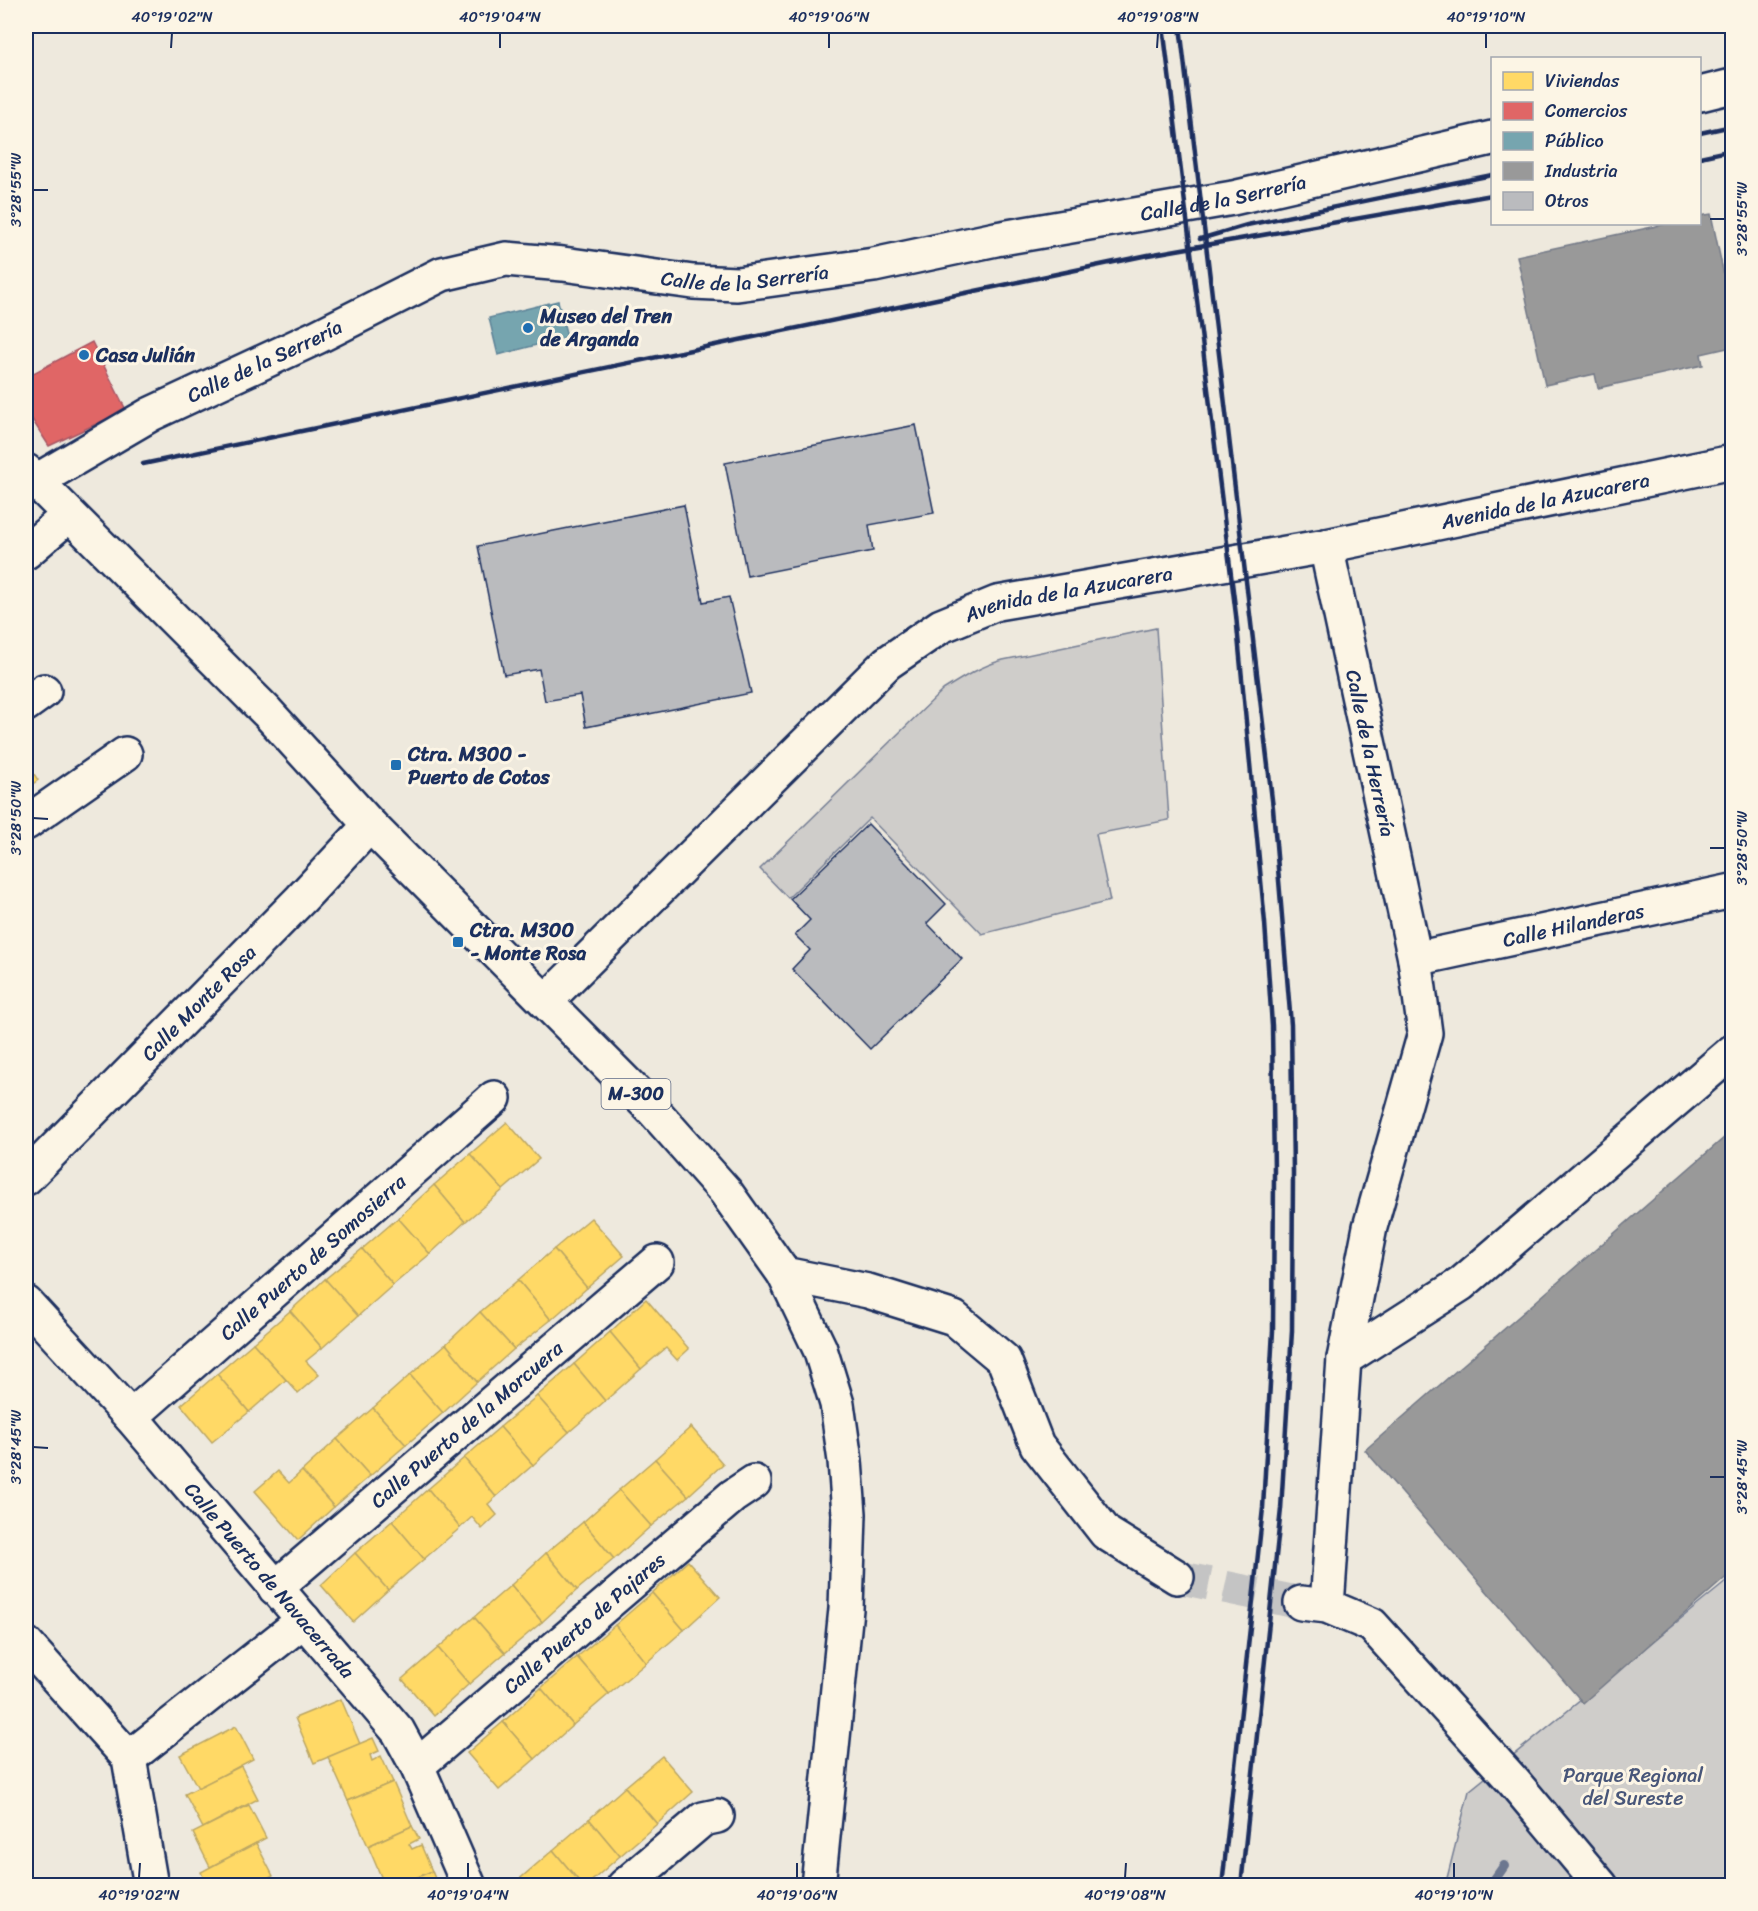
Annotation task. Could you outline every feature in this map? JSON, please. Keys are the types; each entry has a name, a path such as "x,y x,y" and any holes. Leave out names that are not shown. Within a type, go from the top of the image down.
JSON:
{"street":[{"path":"1701,94 1732,86"},
{"name":"Calle de la Serrería","path":"29,480 151,414 328,332 442,274 506,259 562,264 693,282 737,284 874,265 996,239 1233,198 1491,138"},
{"name":"Avenida de la Azucarera","path":"546,1001 887,663 941,626 997,603 1326,546 1732,462"},
{"name":"M-300","path":"29,480 69,515 267,712 370,825 652,1110 725,1191 784,1274 820,1349 837,1404 849,1514 846,1609 818,1886"},
{"path":"26,552 69,515"},
{"name":"Calle de la Herrería","path":"1326,546 1415,959 1425,1033 1370,1227 1344,1359 1314,1605 1372,1625 1513,1781 1601,1886"},
{"path":"26,823 124,754"},
{"name":"Calle Monte Rosa","path":"26,1178 301,899 370,825"},
{"name":"Calle Hilanderas","path":"1415,959 1732,891"},
{"path":"1344,1359 1461,1284 1732,1052"},
{"name":"Calle Puerto de Somosierra","path":"131,1417 494,1098"},
{"name":"Calle Puerto de la Morcuera","path":"275,1588 657,1262"},
{"path":"784,1274 868,1291 954,1318 1004,1360 1036,1445 1106,1533 1177,1577"},
{"name":"Calle Puerto de Navacerrada","path":"26,1304 131,1417 398,1731 417,1766 469,1886"},
{"name":"Calle Puerto de Pajares","path":"417,1766 733,1496 754,1482"},
{"path":"129,1758 304,1620"},
{"path":"26,1644 129,1758 152,1886"},
{"path":"624,1886 704,1819 717,1816"}],"green space":[{"path":"1156,628 1169,820 1096,834 1110,901 982,934 870,818 788,898 760,869 943,690 957,681 1003,660"},
{"name":"Parque Regional del Sureste","path":"1732,1577 1732,1885 1445,1886 1469,1791"}],"building: Viviendas":[{"path":"26,762 38,780 26,789"},
{"path":"507,1122 539,1159 503,1190 470,1154"},
{"path":"470,1154 503,1190 465,1222 434,1185"},
{"path":"434,1185 465,1222 430,1254 398,1218"},
{"path":"398,1218 430,1254 393,1285 362,1249"},
{"path":"591,1218 624,1256 587,1288 554,1249"},
{"path":"362,1249 393,1285 358,1316 325,1279"},
{"path":"554,1249 587,1288 551,1320 518,1280"},
{"path":"325,1279 358,1316 322,1348 290,1311"},
{"path":"518,1280 551,1320 514,1349 480,1312"},
{"path":"646,1299 689,1349 677,1360 666,1348 641,1369 610,1332"},
{"path":"290,1311 322,1348 306,1361 319,1375 298,1393 253,1343"},
{"path":"480,1312 514,1349 477,1382 446,1344"},
{"path":"610,1332 641,1369 605,1401 574,1364"},
{"path":"253,1343 286,1380 249,1412 217,1374"},
{"path":"446,1344 477,1382 443,1413 410,1375"},
{"path":"574,1364 605,1401 569,1432 537,1396"},
{"path":"217,1374 249,1412 212,1442 181,1405"},
{"path":"410,1375 443,1413 406,1445 373,1408"},
{"path":"537,1396 569,1432 533,1465 500,1427"},
{"path":"373,1408 406,1445 370,1476 337,1439"},
{"path":"500,1427 533,1465 496,1497 464,1458"},
{"path":"691,1427 723,1464 688,1496 655,1459"},
{"path":"337,1439 370,1476 334,1507 302,1471"},
{"path":"464,1458 496,1497 488,1504 497,1515 482,1529 472,1517 460,1528 428,1489"},
{"path":"655,1459 688,1496 651,1526 619,1490"},
{"path":"278,1471 289,1483 302,1471 334,1507 298,1540 255,1491"},
{"path":"428,1489 460,1528 424,1559 392,1521"},
{"path":"619,1490 651,1526 614,1559 583,1522"},
{"path":"392,1521 424,1559 388,1590 355,1553"},
{"path":"583,1522 614,1559 577,1590 546,1553"},
{"path":"355,1553 388,1590 353,1622 321,1585"},
{"path":"546,1553 577,1590 542,1622 511,1585"},
{"path":"688,1561 720,1597 684,1630 652,1593"},
{"path":"511,1585 542,1622 505,1653 474,1617"},
{"path":"652,1593 684,1630 646,1663 615,1625"},
{"path":"474,1617 505,1653 469,1684 438,1648"},
{"path":"615,1625 646,1663 609,1694 577,1657"},
{"path":"438,1648 469,1684 434,1716 402,1679"},
{"path":"577,1657 609,1694 573,1725 541,1688"},
{"path":"541,1688 573,1725 535,1759 503,1722"},
{"path":"341,1699 360,1744 314,1763 295,1718"},
{"path":"503,1722 535,1759 499,1790 467,1753"},
{"path":"236,1726 253,1759 198,1788 180,1755"},
{"path":"373,1738 379,1751 370,1755 372,1761 381,1756 393,1782 348,1801 328,1757"},
{"path":"662,1756 693,1792 657,1824 625,1787"},
{"path":"241,1766 258,1799 203,1828 185,1794"},
{"path":"393,1782 412,1826 368,1846 348,1801"},
{"path":"625,1787 657,1824 620,1856 589,1819"},
{"path":"249,1805 266,1838 210,1867 193,1833"},
{"path":"589,1819 620,1856 586,1886 583,1886 553,1850"},
{"path":"412,1826 419,1839 409,1844 412,1849 421,1845 432,1871 397,1886 385,1886 368,1846"},
{"path":"256,1843 273,1876 254,1886 207,1886 201,1872"},
{"path":"553,1850 583,1886 517,1886 515,1883"},
{"path":"432,1871 438,1886 397,1886"}],"building: Comercios":[{"path":"92,342 126,410 49,446 26,410 26,377"}],"building: Público":[{"name":"Museo del Tren de Arganda","path":"558,301 567,337 498,355 489,318"}],"building: Industria":[{"path":"1711,214 1732,313 1732,347 1701,354 1703,365 1598,388 1595,374 1545,385 1517,256 1661,225 1701,225 1701,216"},
{"path":"1732,1131 1732,1572 1583,1703 1365,1450"}],"building: Otros":[{"path":"916,425 934,513 869,525 873,551 747,576 725,463"},
{"path":"684,505 703,602 729,597 751,693 586,727 580,695 545,701 539,669 504,675 478,546"},
{"path":"868,824 946,904 927,923 962,959 870,1049 792,969 810,950 795,935 810,920 790,899"}],"waterway":[{"path":"1490,1886 1504,1866"}],"tunnel":[{"path":"1177,1577 1301,1603"}],"railway":[{"path":"1163,26 1236,615 1265,923 1272,1026 1273,1330 1263,1508 1222,1886"},
{"path":"1180,26 1273,808 1291,1025 1292,1331 1281,1509 1241,1886"},
{"path":"1701,133 1732,126"},
{"path":"1701,157 1732,150"},
{"path":"1200,239 1247,225 1491,175"},
{"path":"143,464 1148,255 1491,195"}],"place":[{"name":"Museo del Tren de Arganda","path":"528,328"},
{"name":"Casa Julián","path":"84,355"},
{"name":"Ctra. M300 - Puerto de Cotos","path":"396,765"},
{"name":"Ctra. M300 - Monte Rosa","path":"458,942"}]}
